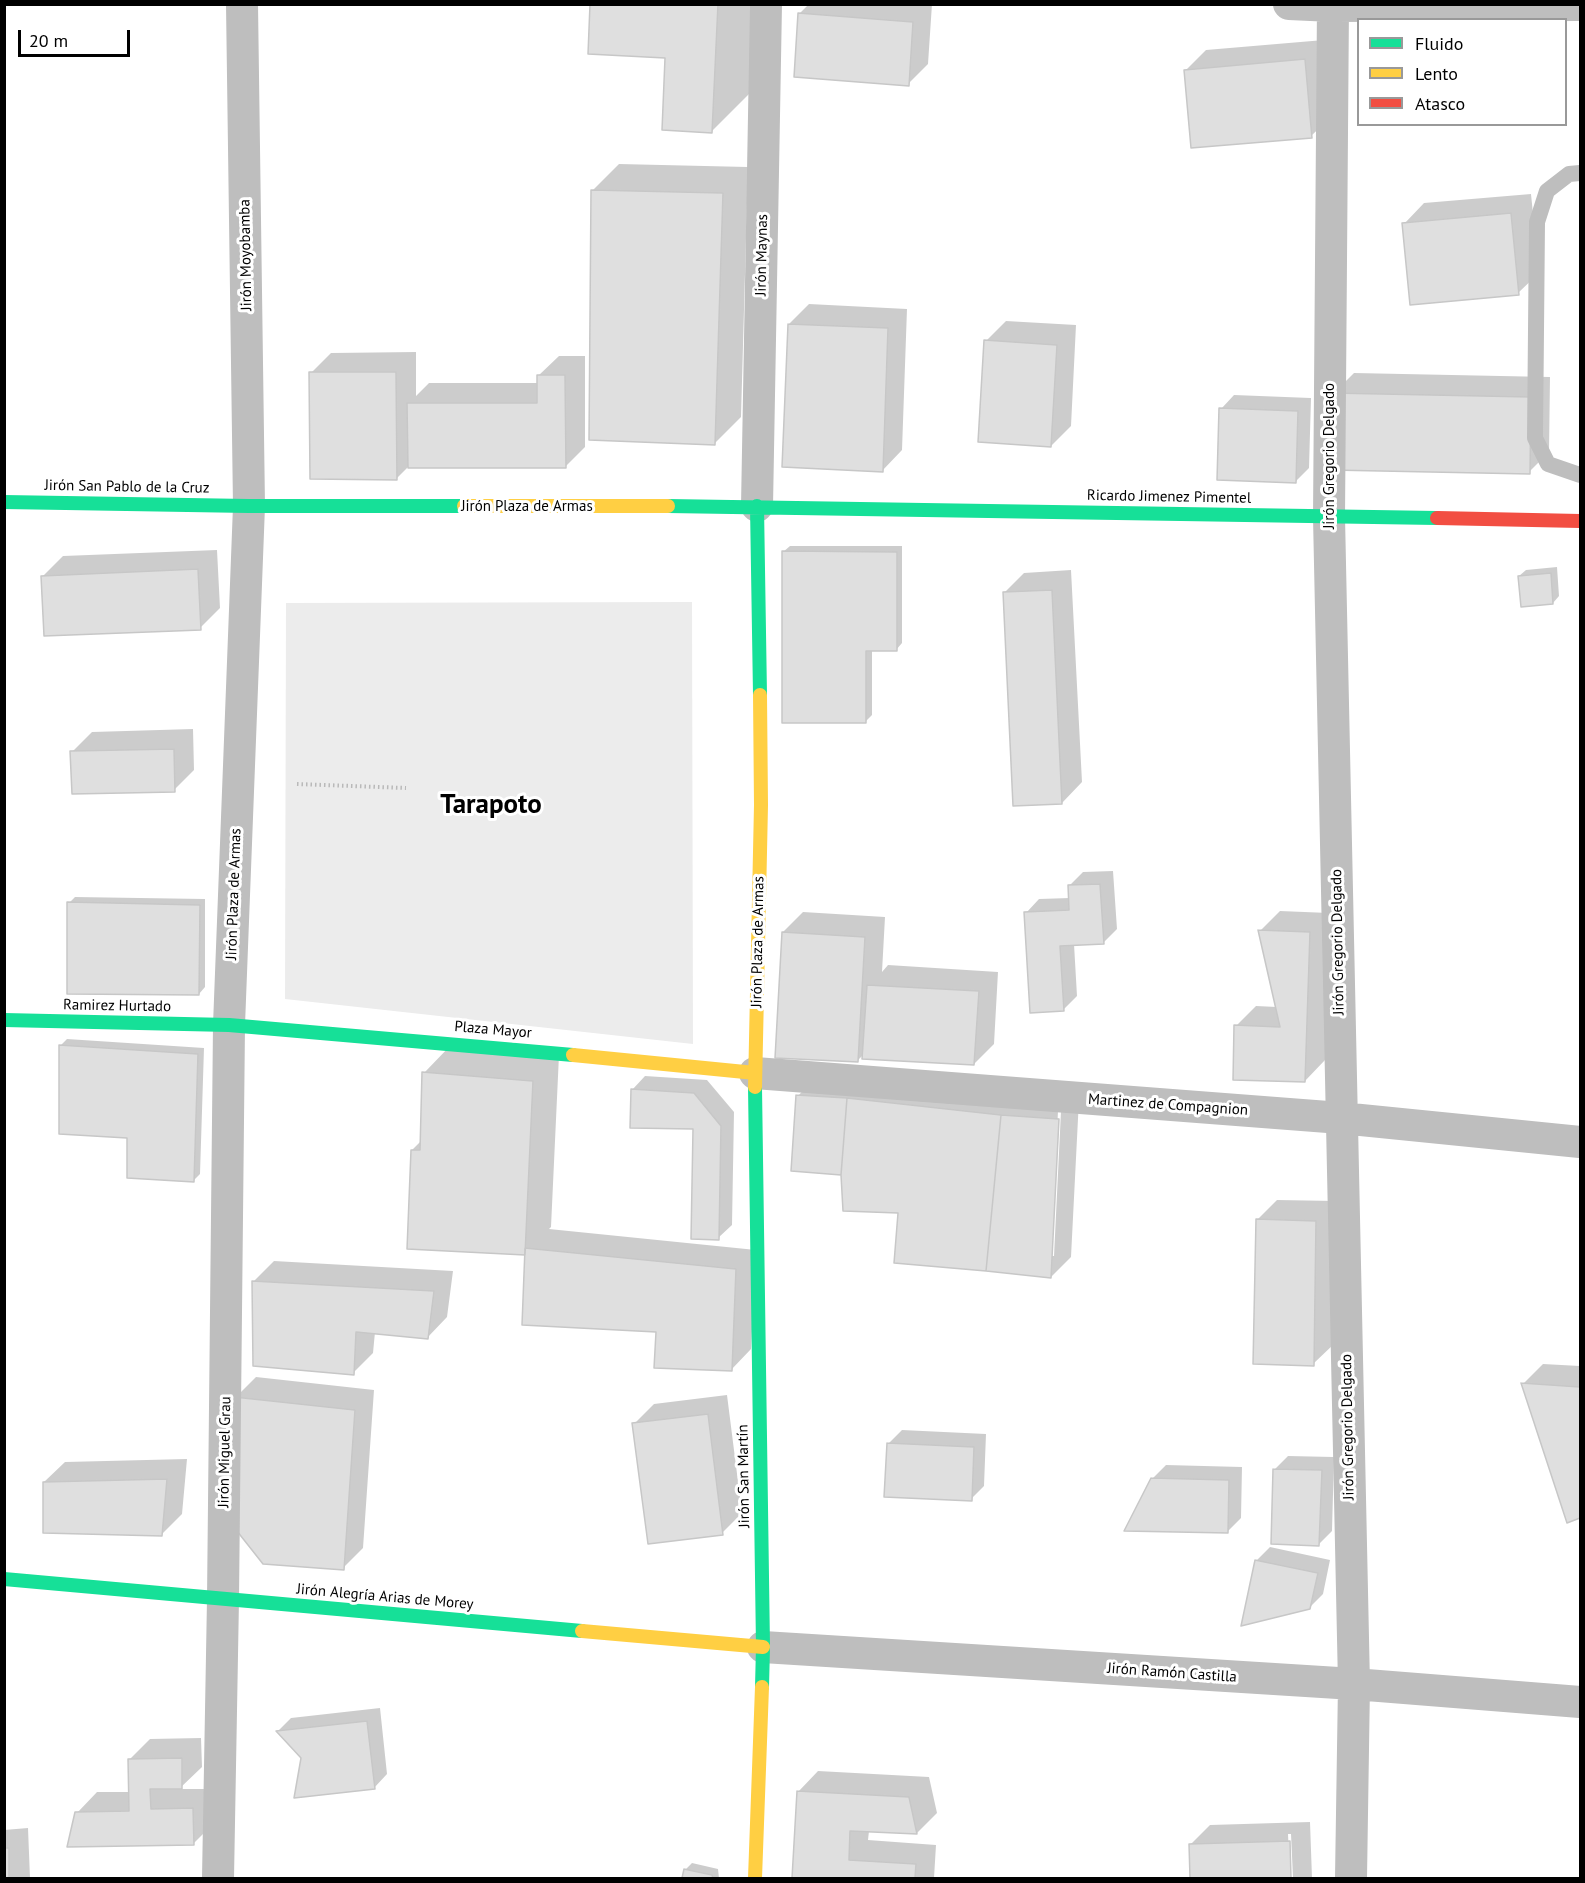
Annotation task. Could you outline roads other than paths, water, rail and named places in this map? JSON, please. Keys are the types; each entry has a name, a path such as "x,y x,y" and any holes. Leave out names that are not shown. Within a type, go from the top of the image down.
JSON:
{"street":[{"name":"Jirón Moyobamba","path":"242,4 249,506"},
{"name":"Jirón Maynas","path":"757,506 766,4"},
{"path":"1289,4 1581,5"},
{"name":"Jirón Gregorio Delgado","path":"1333,5 1329,517 1354,1684 1351,1878"},
{"name":"Jirón San Pablo de la Cruz","path":"4,502 249,506"},
{"name":"Jirón Plaza de Armas","path":"229,1024 249,506 757,506 761,806 755,1073"},
{"name":"Ricardo Jimenez Pimentel","path":"757,506 1581,521"},
{"name":"Ramirez Hurtado","path":"4,1020 229,1024"},
{"name":"Plaza Mayor","path":"229,1024 476,1045 755,1073"},
{"name":"Jirón Miguel Grau","path":"218,1878 229,1024"},
{"name":"Martinez de Compagnion","path":"755,1073 1341,1118 1581,1142"},
{"name":"Jirón San Martín","path":"755,1073 763,1647 755,1878"},
{"name":"Jirón Alegría Arias de Morey","path":"4,1579 763,1647"},
{"name":"Jirón Ramón Castilla","path":"763,1647 1354,1684 1581,1702"}],"lane":[{"path":"1581,173 1569,174 1546,191 1537,222 1535,438 1548,464 1581,476"}],"district":[{"name":"Tarapoto","path":"491,805"}]}
